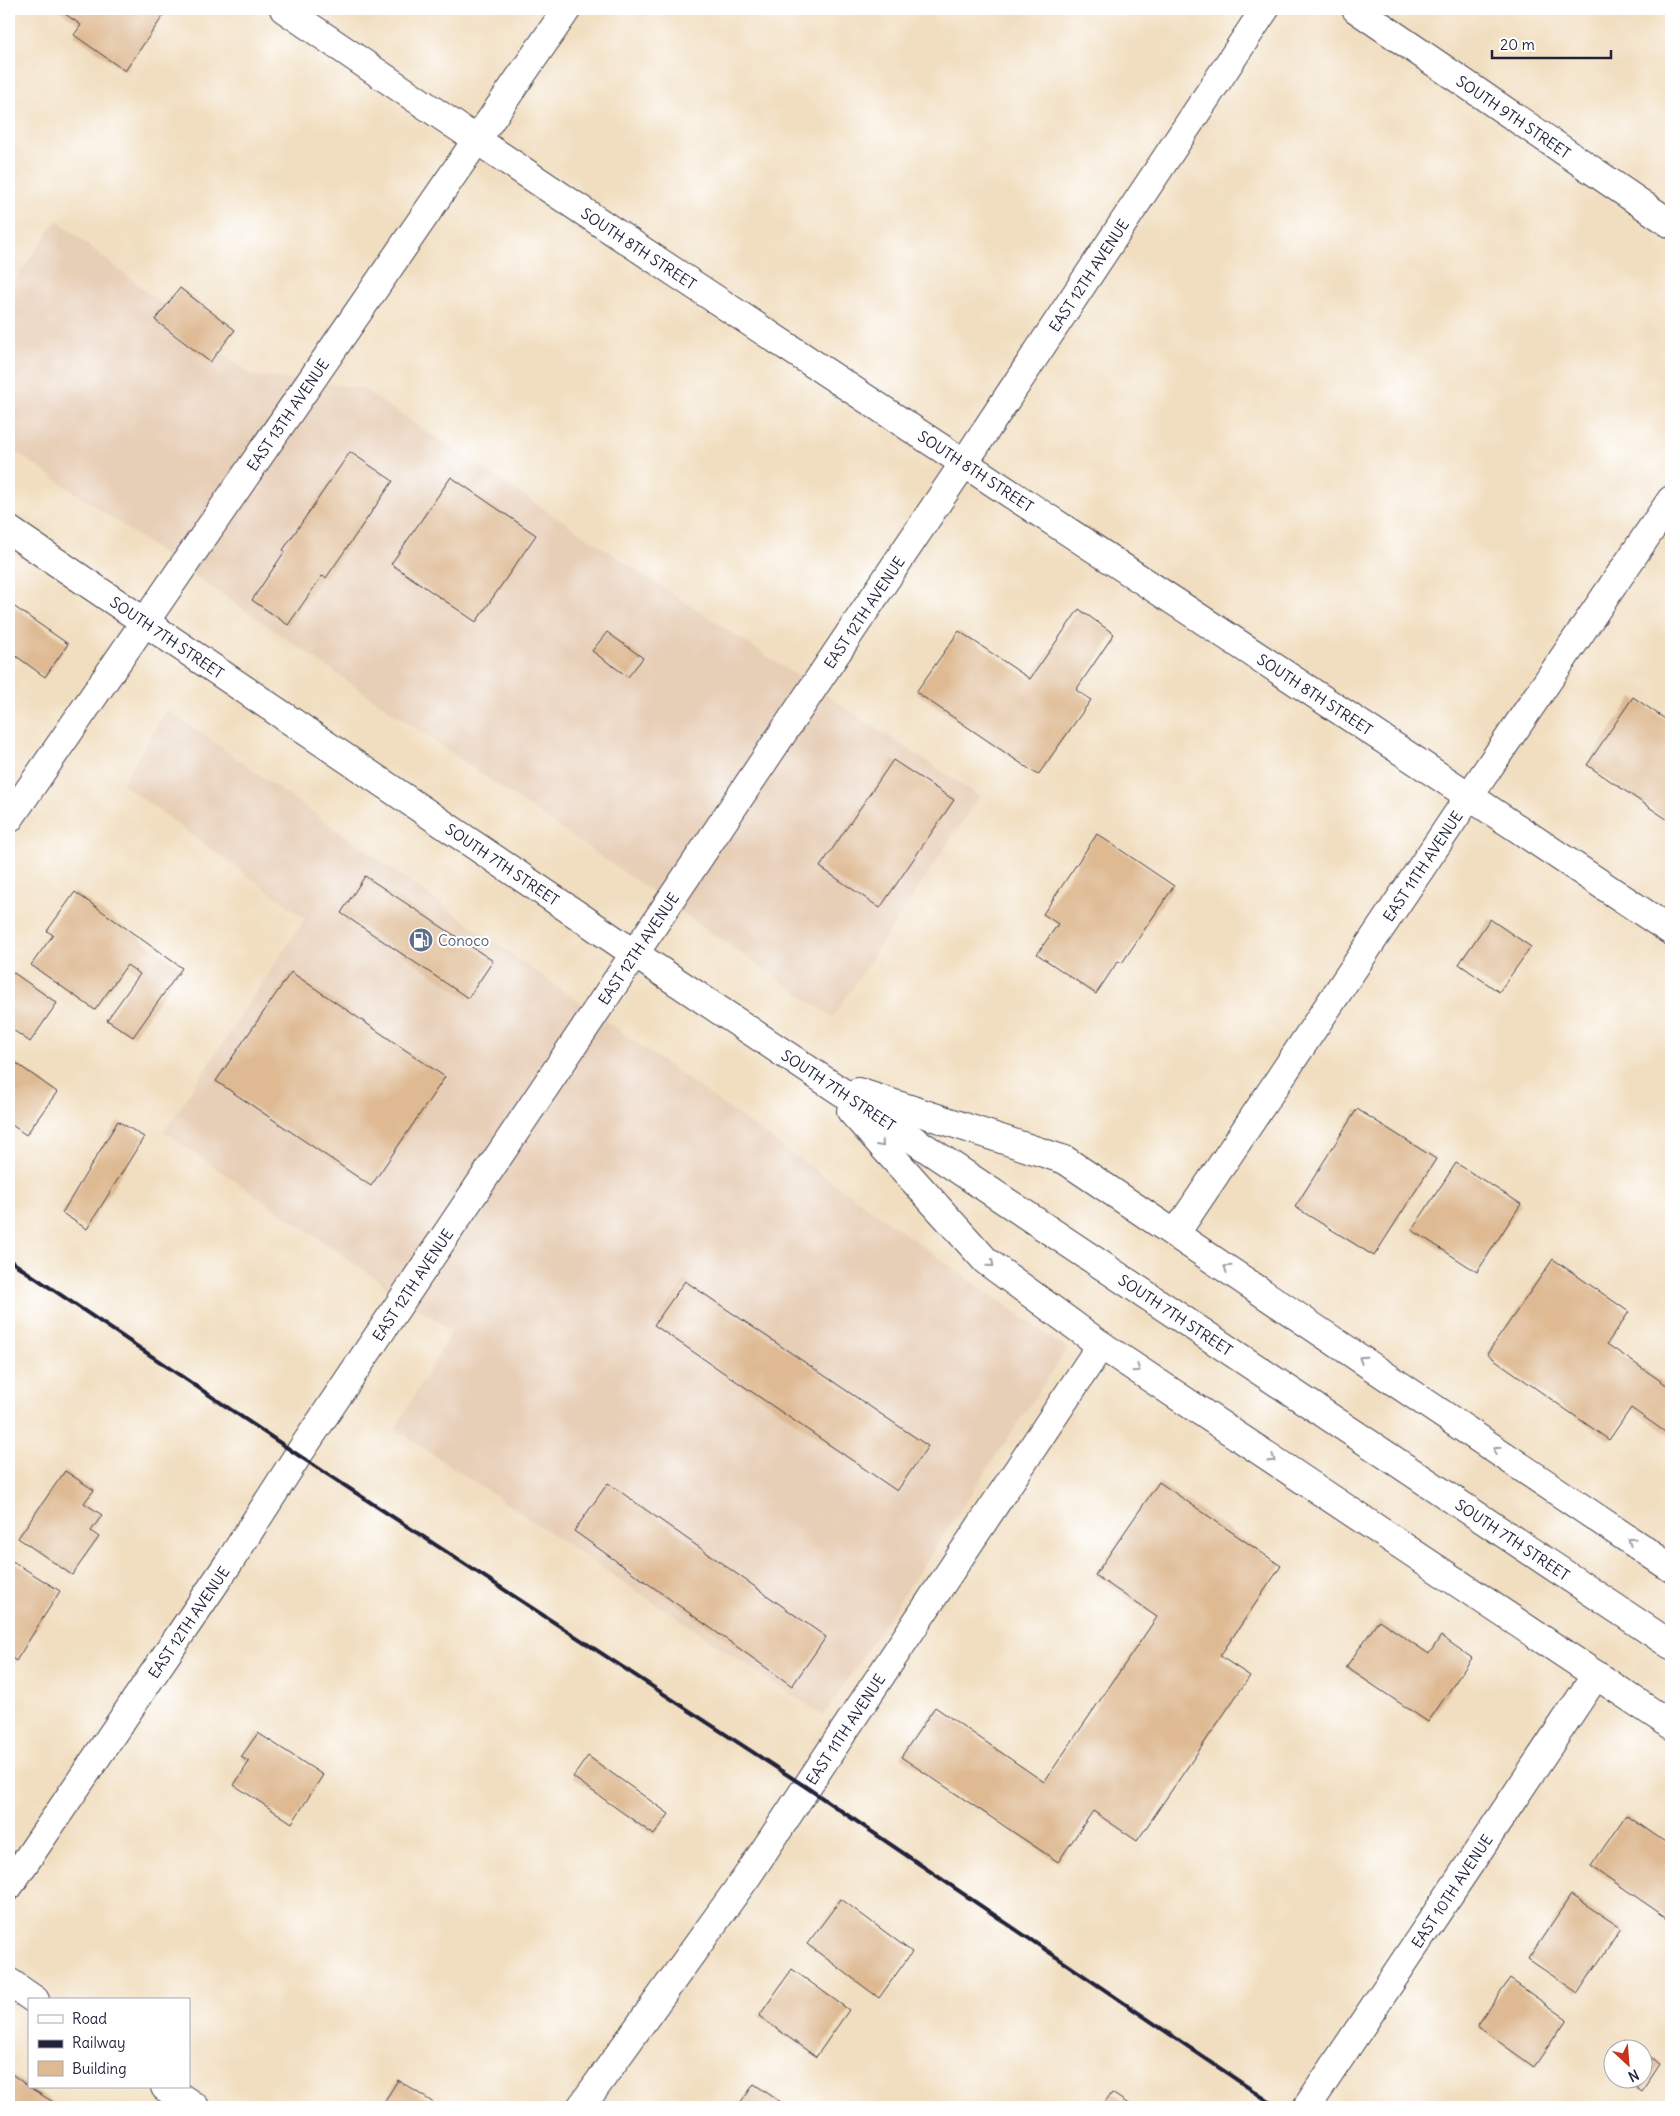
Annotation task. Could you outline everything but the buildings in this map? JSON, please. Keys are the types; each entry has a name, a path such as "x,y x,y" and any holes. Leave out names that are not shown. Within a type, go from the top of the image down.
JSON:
{"street":[{"name":"SOUTH 8TH STREET","path":"284,9 477,141 1470,795 1671,930"},
{"name":"EAST 13TH AVENUE","path":"9,819 567,9"},
{"name":"EAST 12TH AVENUE","path":"9,1886 230,1560 298,1455 964,463 1265,9"},
{"name":"SOUTH 9TH STREET","path":"1356,9 1671,224"},
{"name":"EAST 11TH AVENUE","path":"1176,1233 1671,500"},
{"name":"SOUTH 7TH STREET","path":"9,530 825,1082 1671,1645"},
{"path":"825,1082 1065,1160 1670,1566"},
{"path":"825,1082 986,1261 1101,1346 1671,1725"},
{"name":"EAST 11TH AVENUE","path":"582,2107 748,1876 1101,1346"},
{"name":"EAST 10TH AVENUE","path":"1306,2107 1596,1675"},
{"path":"9,1982 32,1998"},
{"path":"166,2088 195,2107"}],"shaded area":[{"path":"57,220 251,375 361,388 979,796 833,1017 9,447 9,288"},
{"path":"167,709 1067,1349 823,1716 395,1429 452,1331 164,1132 305,918 122,784"}],"railway":[{"path":"9,1260 298,1455 806,1787 1277,2107"}],"place":[{"name":"Conoco","path":"421,940"}]}
